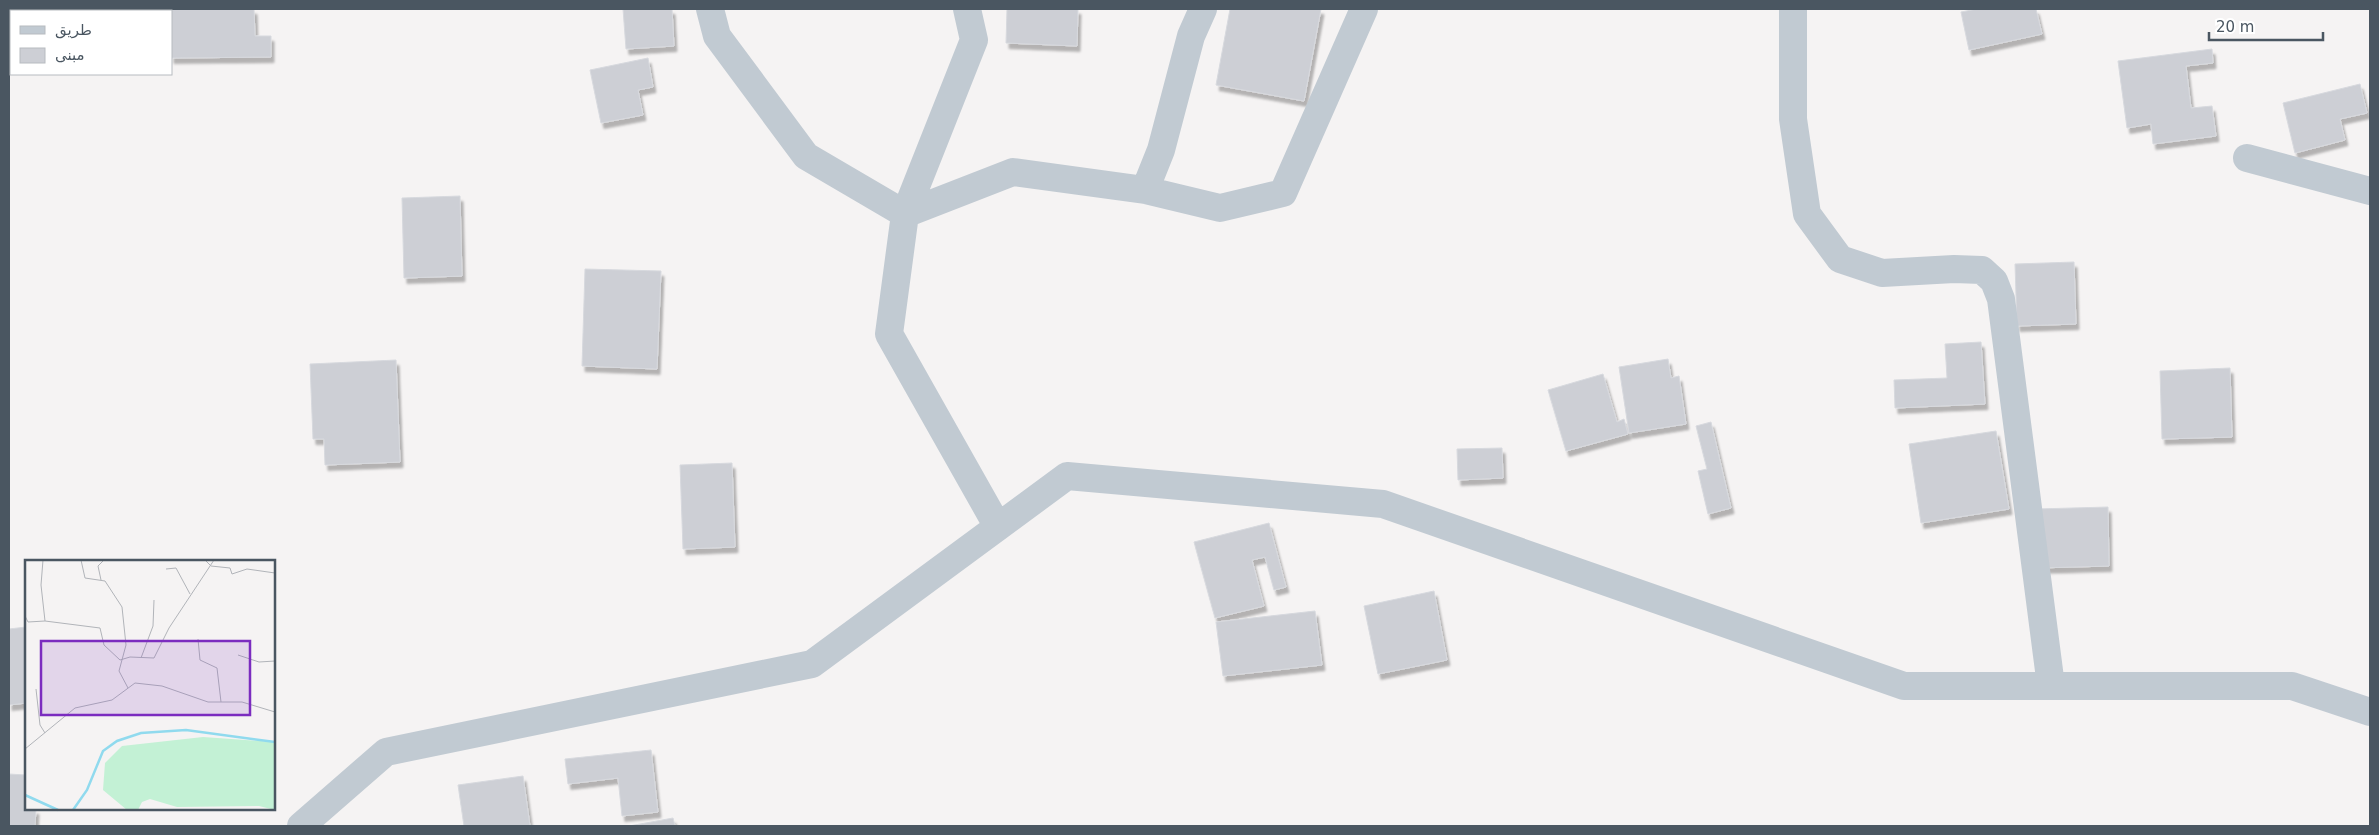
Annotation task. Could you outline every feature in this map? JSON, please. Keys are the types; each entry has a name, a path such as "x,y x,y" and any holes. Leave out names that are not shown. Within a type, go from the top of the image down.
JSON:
{"street":[{"path":"710,9 717,36 806,156 905,214"},
{"path":"967,9 974,40 905,214 889,334 998,527"},
{"path":"1145,190 1161,150 1191,36 1203,9"},
{"path":"905,214 1013,172 1145,190 1220,208 1283,193 1364,9"},
{"path":"1793,9 1793,119 1807,214 1840,259 1882,273 1954,269 1982,270 1994,281 2001,299 2051,686"},
{"path":"2247,158 2370,191"},
{"path":"301,826 386,752 812,664 1067,476 1383,504 1904,686 2292,686 2370,712"}],"building":[{"path":"254,9 255,36 271,36 271,57 172,58 172,10 146,10"},
{"path":"623,9 672,9 674,46 626,49"},
{"path":"1007,9 1078,9 1077,46 1006,43"},
{"path":"1230,9 1321,9 1304,101 1216,85"},
{"path":"1977,9 2036,9 2042,34 1969,50 1961,12"},
{"path":"2212,49 2213,63 2186,66 2191,108 2212,106 2216,136 2153,144 2151,124 2127,128 2118,61"},
{"path":"648,58 653,87 638,90 643,115 601,123 590,70"},
{"path":"2360,84 2367,113 2340,119 2345,140 2295,153 2283,103"},
{"path":"460,196 462,276 404,278 402,198"},
{"path":"2074,262 2076,324 2017,326 2015,264"},
{"path":"585,269 661,271 657,369 582,366"},
{"path":"1981,342 1985,404 1895,408 1894,380 1947,378 1945,344"},
{"path":"1668,359 1671,378 1679,376 1686,424 1629,433 1619,367"},
{"path":"396,360 400,462 325,465 324,439 313,439 310,364"},
{"path":"2230,368 2232,437 2162,439 2160,371"},
{"path":"1603,374 1617,422 1624,419 1628,434 1566,451 1548,390"},
{"path":"1711,422 1731,508 1708,514 1698,471 1707,469 1696,426"},
{"path":"1996,431 2009,509 1921,523 1909,444"},
{"path":"1502,448 1503,478 1458,480 1457,449"},
{"path":"732,463 735,547 683,549 680,465"},
{"path":"2108,507 2109,566 2037,568 2036,509"},
{"path":"1269,523 1286,587 1274,590 1265,557 1252,560 1264,606 1215,618 1194,542"},
{"path":"1434,591 1447,660 1378,674 1364,606"},
{"path":"1315,611 1322,665 1223,676 1216,622"},
{"path":"25,627 25,703 9,705 9,629"},
{"path":"651,750 658,812 622,816 618,778 568,784 565,759"},
{"path":"9,774 25,775 25,810 36,810 35,826 9,826"},
{"path":"523,776 530,826 464,826 458,785"},
{"path":"673,818 675,826 629,826"}]}
